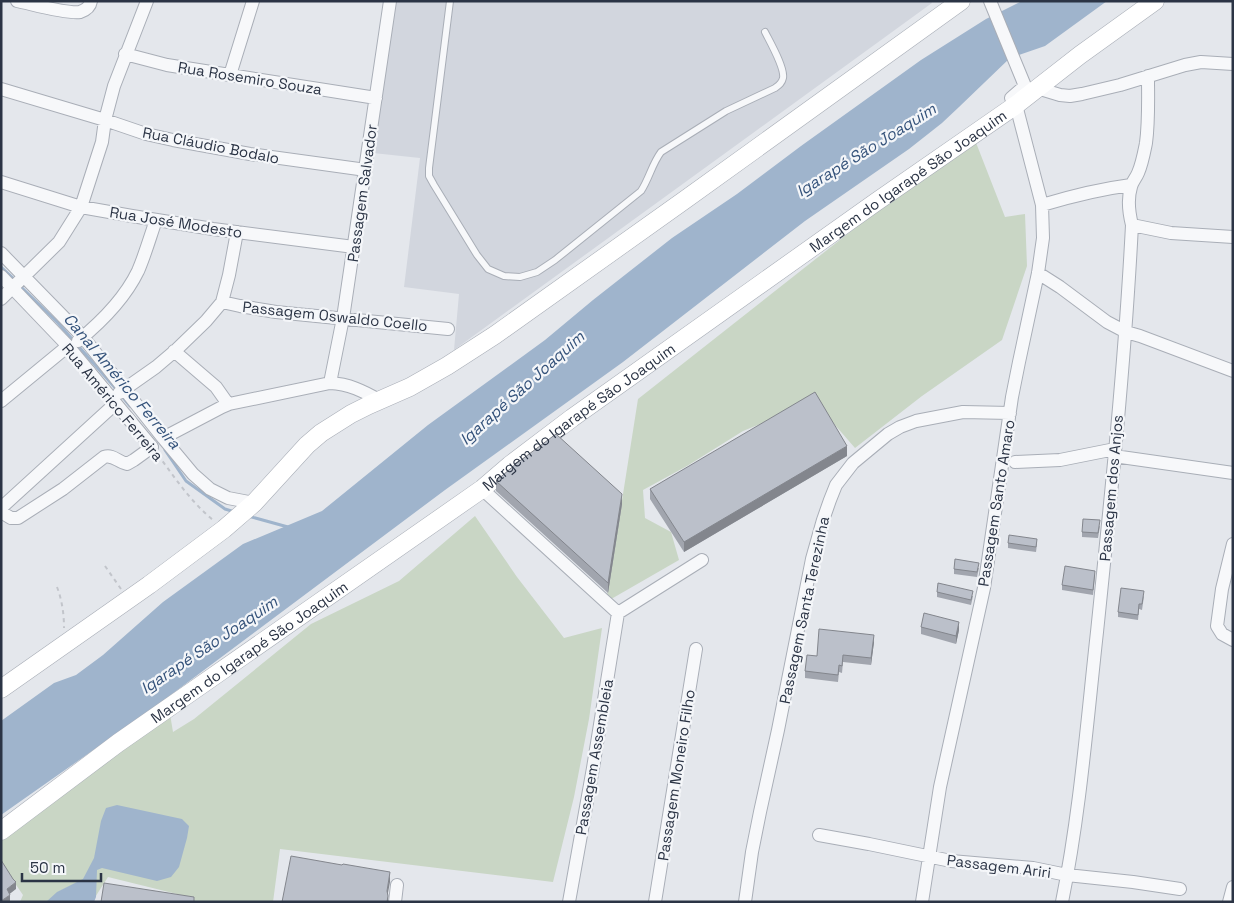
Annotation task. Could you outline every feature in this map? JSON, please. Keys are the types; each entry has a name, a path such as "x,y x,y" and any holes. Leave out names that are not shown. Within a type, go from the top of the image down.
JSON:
{"street":[{"path":"17,1 64,11 80,12 86,10 92,1"},
{"path":"1,299 59,242 81,207 102,142 105,120 114,86 125,54 148,1"},
{"path":"230,75 253,1"},
{"name":"Passagem Salvador","path":"330,383 343,318 390,1"},
{"path":"1,689 128,600 224,529 254,503 322,433 352,414 410,387 441,370 495,335 961,1"},
{"name":"Margem do Igarapé São Joaquim","path":"1,830 118,743 482,489 510,465 572,418 1016,105 1080,55 1155,1"},
{"path":"991,4 1025,86 997,109 999,116"},
{"name":"Rua Rosemiro Souza","path":"125,54 167,64 376,98"},
{"path":"1037,88 1070,96 1107,88 1185,65 1201,62 1233,64"},
{"name":"Passagem dos Anjos","path":"1062,902 1079,799 1110,508 1126,332 1132,225 1128,212 1129,199 1131,185 1143,158 1146,143 1148,76"},
{"name":"Rua Cláudio Bodalo","path":"1,89 146,134 208,147 366,170"},
{"name":"Passagem Santo Amaro","path":"922,902 940,787 984,588 1010,413 1038,273 1043,238 1042,204 1016,105"},
{"name":"Rua José Modesto","path":"1,182 81,207 237,232 354,247"},
{"path":"1042,204 1108,188 1131,185"},
{"path":"1,401 74,343 116,304 129,287 144,256 156,220"},
{"path":"1132,225 1171,233 1233,237"},
{"path":"1,508 118,396 174,352 206,321 222,302 237,232"},
{"path":"1,253 18,282 74,343 118,396 163,438 193,474 210,489 228,498 254,503"},
{"path":"1038,273 1107,322 1126,332 1233,371"},
{"path":"1,276 18,282"},
{"name":"Passagem Oswaldo Coello","path":"222,302 276,312 448,329"},
{"path":"174,352 216,387 228,404"},
{"path":"163,438 228,404 330,383 356,388 379,400"},
{"name":"Rua Américo Ferreira","path":"118,396 152,447"},
{"name":"Passagem Santa Terezinha","path":"745,902 752,852 812,560 823,520 836,485 853,462 888,434 900,427 916,421 964,412 1010,413"},
{"path":"1,512 11,518 18,518 63,489 104,457 111,456 127,464 152,447"},
{"path":"1015,462 1060,460 1115,453 1233,473"},
{"path":"482,489 618,613 702,560"},
{"path":"1233,544 1216,622 1217,628 1222,634 1233,640"},
{"name":"Passagem Assembleia","path":"569,902 618,613"},
{"name":"Passagem Moneiro Filho","path":"655,902 696,649"},
{"name":"Passagem Ariri","path":"819,835 929,857 986,865 1033,868 1067,876 1180,888"},
{"path":"395,902 398,885"},
{"path":"1229,902 1233,887"}],"lane":[{"path":"450,1 429,176 477,255 488,269 504,276 520,277 536,272 556,260 641,191 655,160 661,152 718,116 781,84 784,76 782,68 765,32"}],"path":[{"name":"Rua Américo Ferreira","path":"152,447 187,494 224,529"},
{"path":"105,566 128,600"},
{"path":"57,587 61,597 64,619 63,646"}],"shaded area":[{"path":"396,1 931,1 932,3 454,350 459,294 404,287 420,158 373,153"}],"green space":[{"path":"973,135 1005,217 1025,214 1027,266 1002,340 922,396 855,448 815,402 743,431 687,466 643,490 645,518 671,532 679,560 606,602 638,399"},
{"path":"475,516 517,577 564,638 602,628 589,719 574,797 553,882 280,849 273,902 191,902 185,896 108,877 92,902 20,902 23,895 1,863 1,840 170,714 173,732 194,719 311,624 399,581"}],"water":[{"name":"Igarapé São Joaquim","path":"1022,1 1107,1 1045,46 1010,58 942,123 909,149 805,221 623,362 445,490 156,706 1,815 1,721 54,683 76,675 103,655 163,602 243,544 322,511 428,425 545,340 672,238 737,194 921,60 986,19"},
{"path":"117,805 182,819 189,826 179,867 171,877 157,881 102,868 97,870 96,897 94,902 46,902 57,892 83,879 94,858 101,821 106,808"}],"building":[{"path":"815,392 847,446 684,542 650,489"},
{"path":"556,434 622,494 608,583 496,481"},
{"path":"1083,519 1100,520 1098,533 1082,532"},
{"path":"1009,535 1037,539 1036,547 1008,543"},
{"path":"955,559 979,563 977,572 954,569"},
{"path":"1065,566 1095,571 1093,590 1062,585"},
{"path":"938,583 973,591 971,600 937,592"},
{"path":"1121,588 1144,591 1142,604 1139,604 1138,615 1118,612"},
{"path":"924,613 959,622 956,636 921,627"},
{"path":"819,629 874,635 871,658 843,655 842,666 839,665 838,675 805,671 807,655 817,656"},
{"path":"291,856 390,872 387,902 282,902"},
{"path":"1,860 16,882 7,889 10,895 1,901"},
{"path":"104,883 194,897 194,902 101,902"}],"waterway":[{"name":"Canal Américo Ferreira","path":"1,267 15,280"},
{"name":"Canal Américo Ferreira","path":"19,285 58,323 117,390"},
{"name":"Canal Américo Ferreira","path":"121,395 130,406"},
{"name":"Canal Américo Ferreira","path":"165,450 186,481 225,509 235,512"},
{"path":"248,516 288,527"}]}
